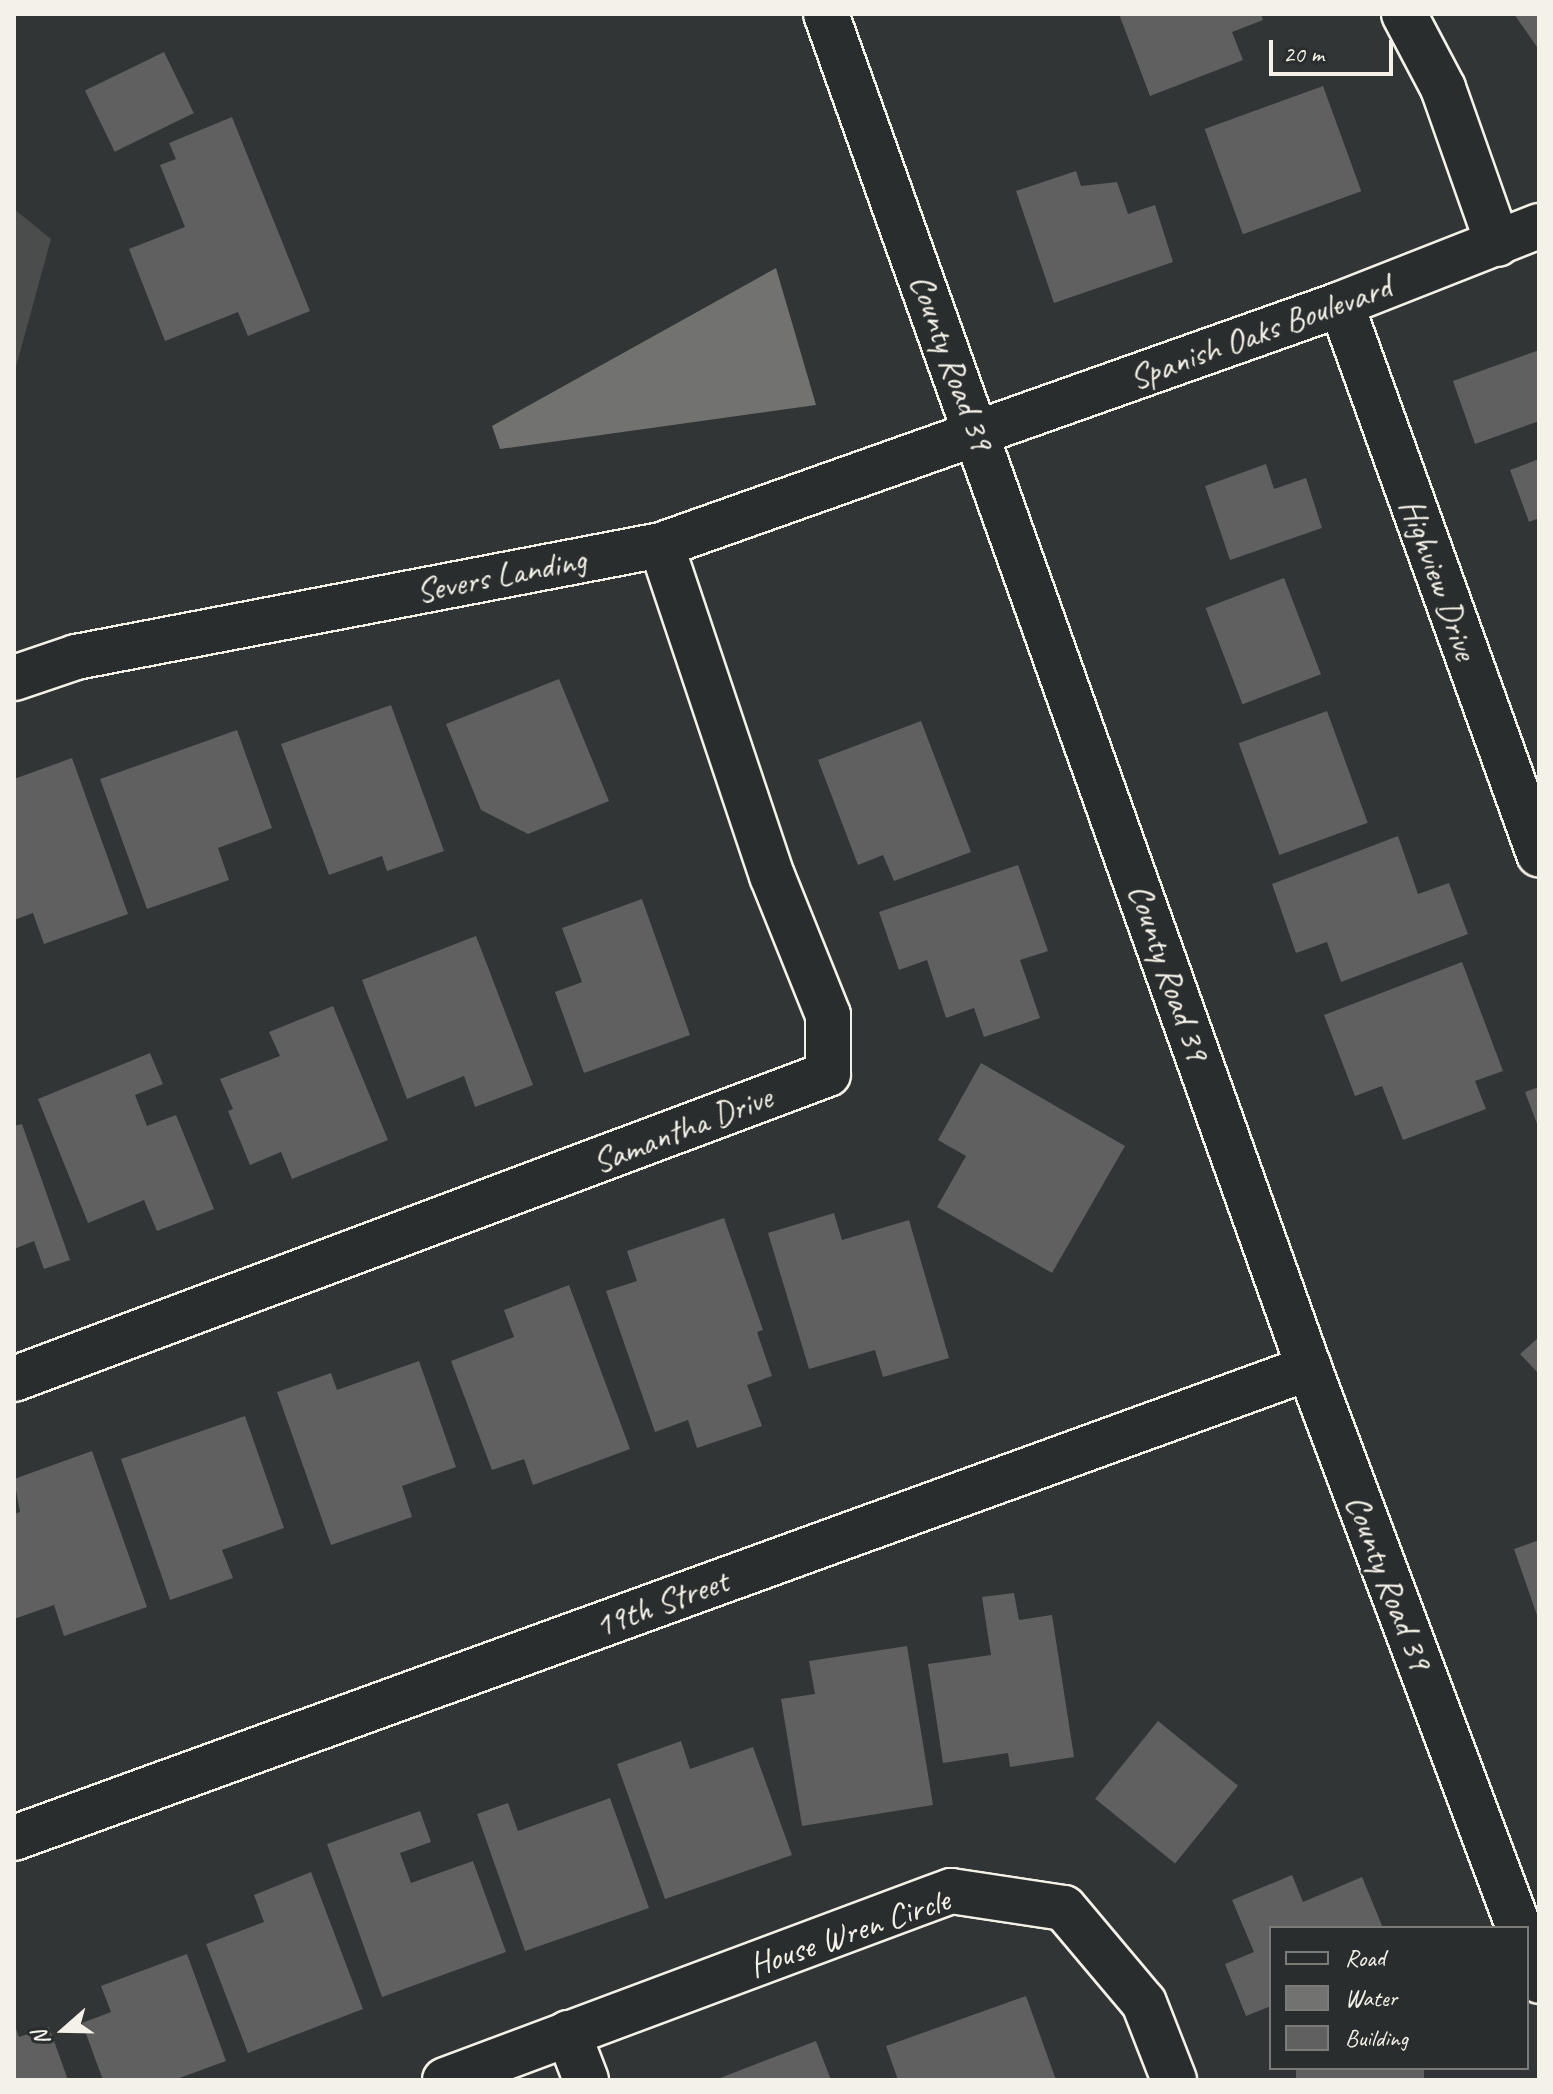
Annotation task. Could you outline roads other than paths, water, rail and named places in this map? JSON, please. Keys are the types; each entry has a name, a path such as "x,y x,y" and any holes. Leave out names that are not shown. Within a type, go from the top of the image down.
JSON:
{"street":[{"name":"County Road 39","path":"826,14 979,435 1309,1368 1518,1926"},
{"path":"1404,14 1443,88 1498,244"},
{"name":"Spanish Oaks Boulevard","path":"979,435 1341,304 1539,226"},
{"name":"Highview Drive","path":"1341,304 1539,854"},
{"name":"Severs Landing","path":"14,678 76,657 661,545 979,435"},
{"name":"Samantha Drive","path":"14,1379 828,1074 828,1015 772,876 661,545"},
{"name":"19th Street","path":"14,1838 1309,1368"},
{"name":"House Wren Circle","path":"445,2080 951,1891 1064,1908 1144,2003 1174,2080"},
{"path":"1529,1954 1539,1981"},
{"path":"568,2033 586,2080"}],"water":[{"path":"776,268 816,405 500,449 492,426"}]}
